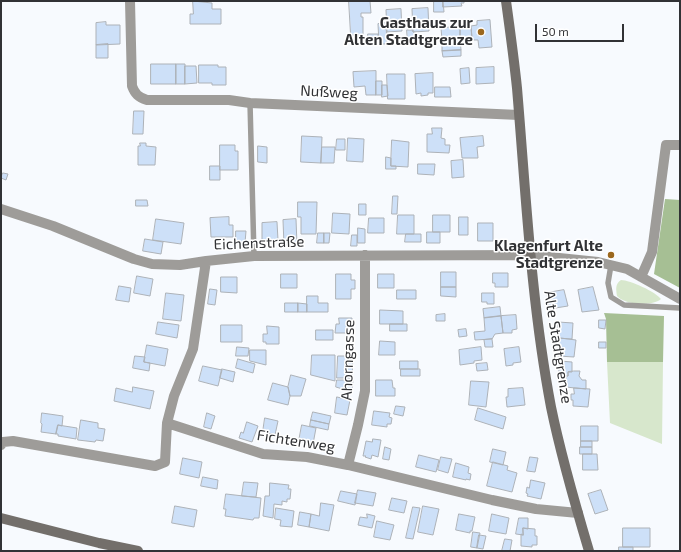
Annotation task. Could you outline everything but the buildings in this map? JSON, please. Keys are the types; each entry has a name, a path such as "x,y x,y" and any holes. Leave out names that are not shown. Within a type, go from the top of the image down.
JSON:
{"street":[{"name":"Nußweg","path":"130,1 132,86 134,92 139,98 147,100 229,100 250,103 519,116"},
{"name":"Alte Stadtgrenze","path":"506,1 519,116 530,255 544,362 564,464 590,549"},
{"path":"641,277 652,252 666,145 680,145"},
{"name":"Eichenstraße","path":"1,209 53,226 134,259 152,264 180,265 254,256 530,255 598,262 627,269 680,299"},
{"name":"Ahorngasse","path":"348,465 365,391 365,255"},
{"path":"1,445 4,442 13,441 154,466 165,462 167,423 174,396 193,349 206,261"},
{"name":"Fichtenweg","path":"167,423 263,454 307,457 348,465 492,500 536,508 578,513"},
{"path":"1,518 99,543 138,551"}],"lane":[{"path":"250,103 254,256"},
{"path":"611,265 608,283 611,297 624,305 680,308"}],"green space":[{"path":"665,199 680,200 680,288 654,274"},
{"path":"621,280 642,287 654,293 661,299 644,304 623,300 617,296 616,291 616,287"},
{"path":"604,313 664,316 663,362 607,362 606,319"},
{"path":"607,362 663,362 662,444 610,423"}],"place":[{"name":"Gasthaus zur Alten Stadtgrenze","path":"481,32"},
{"name":"Klagenfurt Alte Stadtgrenze","path":"611,255"}]}
